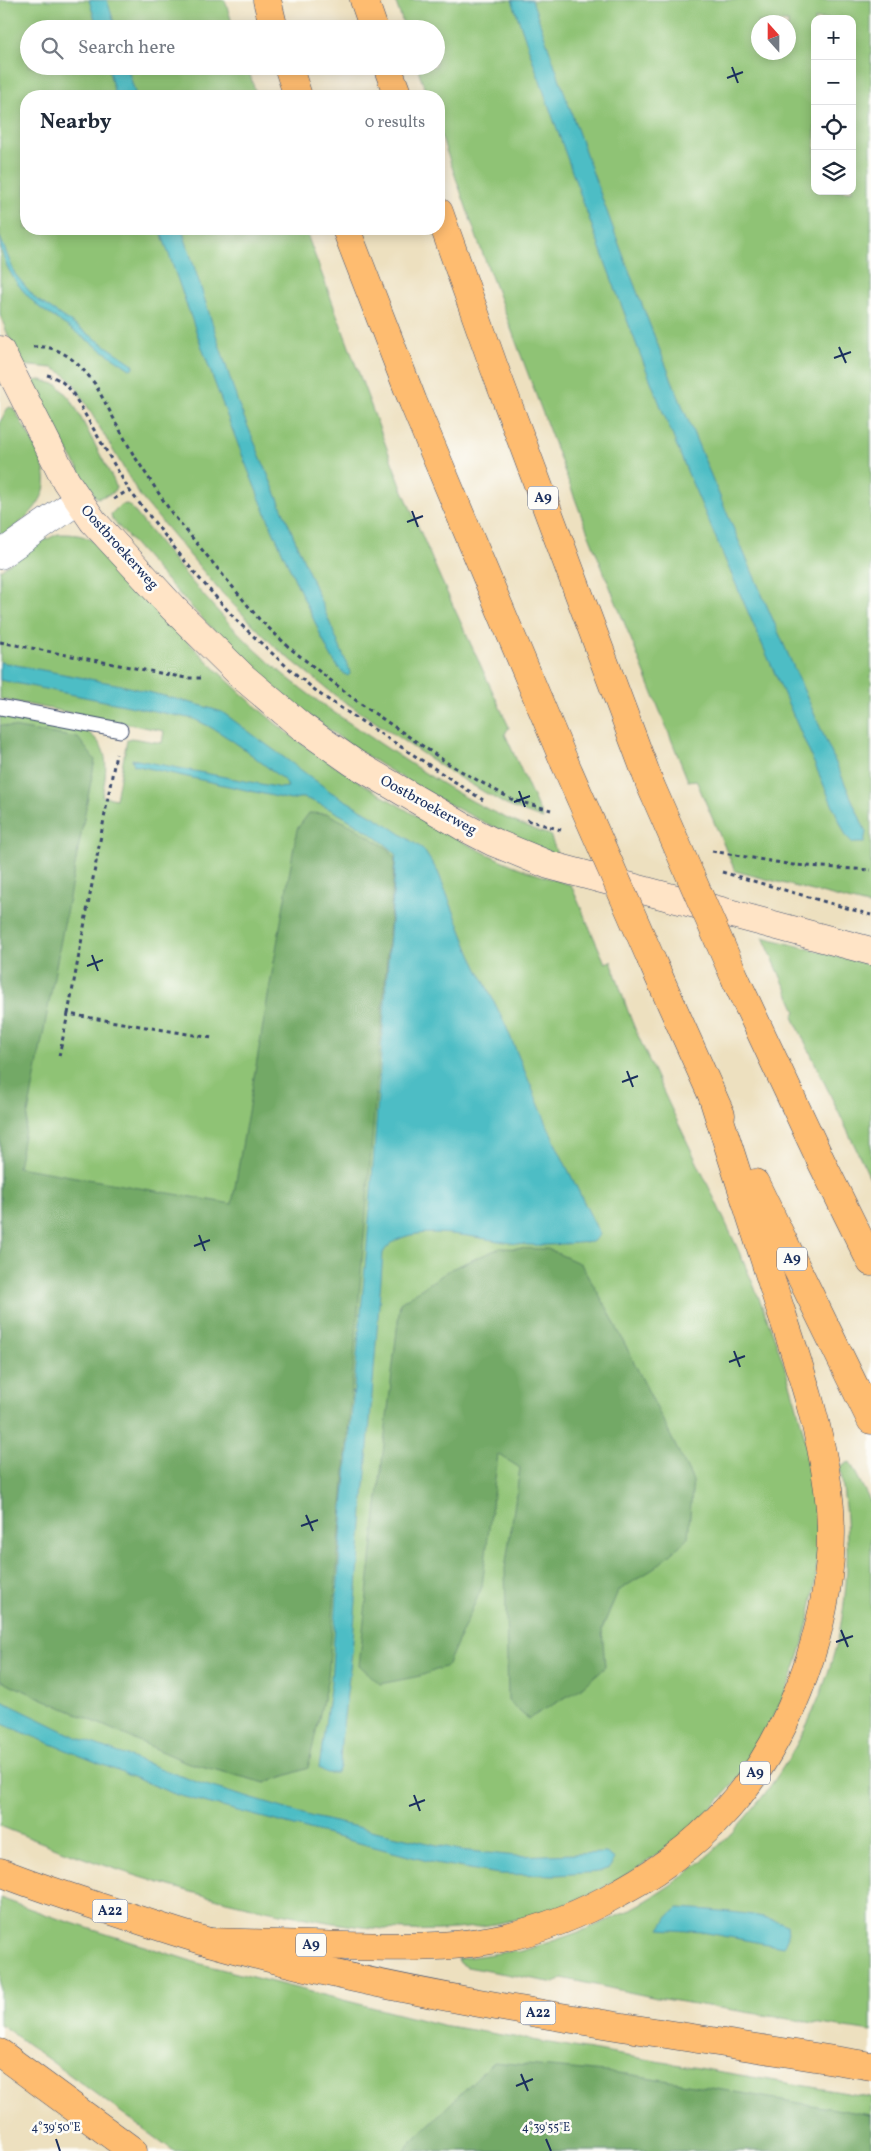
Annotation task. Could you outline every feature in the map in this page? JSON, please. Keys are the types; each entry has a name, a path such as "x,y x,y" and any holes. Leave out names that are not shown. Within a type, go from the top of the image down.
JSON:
{"highway":[{"path":"267,0 272,20"},
{"path":"364,0 371,20"},
{"path":"291,75 296,90"},
{"path":"390,75 396,90"},
{"name":"A9","path":"445,229 494,367 650,784 736,980 871,1262"},
{"name":"A9","path":"348,235 413,402 564,761 651,959 713,1098 871,1420"},
{"name":"A9","path":"208,1942 414,1948 457,1946 534,1930 590,1909 650,1876 695,1842 729,1808 763,1761 787,1717 804,1675 818,1631 827,1589 830,1549 828,1491 807,1392 713,1098"},
{"name":"A22","path":"0,1872 93,1905 208,1942 440,1995 606,2026 871,2066"},
{"path":"0,2053 133,2151"}],"street":[{"name":"Oostbroekerweg","path":"7,365 77,500 93,521 173,608 243,677 301,726 354,763 492,842 549,865 871,951"},
{"path":"0,555 77,500"}],"lane":[{"path":"0,707 120,730"}],"path":[{"path":"485,801 321,695 285,666 238,622 192,570 129,490 65,383 55,377 37,374 27,376 7,365 18,353 35,346 56,350 68,355 94,384 154,488 188,534 259,618 291,649 358,702 452,766 513,800 560,812"},
{"path":"0,642 186,678 243,677"},
{"path":"60,1056 120,730"},
{"path":"518,817 563,831"},
{"path":"710,850 793,865 871,870"},
{"path":"715,870 871,915"},
{"path":"68,1014 212,1038"}],"green space":[{"path":"0,0 225,0 231,20 20,20 20,75 250,75 255,90 20,90 20,235 307,235 401,486 438,573 509,727 505,734 543,819 506,805 450,772 336,696 275,647 219,590 140,496 73,382 53,368 20,365 0,315"},
{"path":"395,0 871,0 871,906 735,871 696,780 688,781 583,520 478,241 445,147 445,90 425,90 420,75 445,75 445,20 402,20"},
{"path":"41,380 58,385 72,401 114,481 116,487 113,493 98,498 95,496 29,387 31,381"},
{"path":"10,407 14,409 36,448 45,479 43,493 36,507 0,538 0,422"},
{"path":"127,504 232,627 270,663 318,701 455,792 511,820 550,835 558,856 488,824 419,787 352,746 290,700 219,636 112,519 111,514 120,505"},
{"path":"58,534 83,536 96,543 176,629 238,691 289,734 319,755 381,795 487,854 520,868 571,885 605,963 611,961 636,1030 745,1265 769,1322 789,1381 805,1441 816,1502 818,1526 818,1550 813,1598 795,1669 781,1702 749,1762 717,1802 683,1835 658,1854 630,1873 601,1889 570,1902 506,1922 473,1927 405,1930 349,1925 256,1908 190,1892 95,1862 0,1826 0,713 81,728 91,735 103,749 105,758 106,766 102,796 116,799 127,740 131,738 162,743 164,731 0,699 0,570 43,541"},
{"path":"0,725 78,738 95,760 18,1167 232,1204 297,829 309,813 328,814 352,826 389,849 395,859 328,1677 308,1768 265,1783 186,1762 0,1680"},
{"path":"763,937 871,965 871,1180 793,1017 796,1011"},
{"path":"500,1248 548,1249 581,1264 607,1308 693,1481 688,1538 655,1568 618,1591 602,1629 605,1667 580,1689 528,1719 508,1701 505,1569 520,1468 498,1454 482,1587 447,1666 420,1676 380,1684 359,1665 400,1303 451,1269"},
{"path":"850,1462 871,1503 871,2032 657,1998 562,1978 555,1983 467,1967 460,1963 458,1959 513,1951 519,1952 551,1942 599,1924 644,1902 679,1879 711,1853 740,1824 766,1792 789,1757 809,1720 825,1682 837,1642 845,1599 847,1554 847,1532 840,1466"},
{"path":"0,1898 59,1919 201,1964 442,2025 871,2097 871,2151 174,2151 0,2024"},
{"path":"493,2062 628,2074 871,2115 871,2151 405,2151 409,2144"}],"water":[{"path":"89,0 107,0 113,20 95,20"},
{"path":"512,0 532,0 597,185 649,323 740,543 866,832 864,843 853,843 846,836 687,471 596,237"},
{"path":"110,75 130,75 134,90 114,90"},
{"path":"162,235 184,235 238,403 349,669 350,674 348,676 338,667 328,650 291,571 250,475"},
{"path":"0,237 15,274 36,299 133,364 134,367 130,369 40,308 12,276 3,257"},
{"path":"0,662 121,685 222,712 331,792 383,822 423,849 438,872 471,955 505,1024 554,1141 600,1235 592,1242 538,1245 430,1233 410,1235 394,1241 383,1253 352,1652 341,1741 340,1767 337,1773 327,1773 319,1768 331,1682 343,1508 367,1246 396,854 366,830 338,813 312,801 302,798 291,800 134,765 132,759 281,788 288,787 285,781 242,747 194,719 0,680"},
{"path":"0,1700 76,1737 202,1784 313,1817 459,1850 516,1856 606,1853 615,1859 609,1868 598,1872 557,1875 499,1874 435,1863 177,1795 0,1723"},
{"path":"678,1908 734,1912 763,1917 787,1925 788,1936 783,1947 702,1932 660,1929 668,1917"}]}
